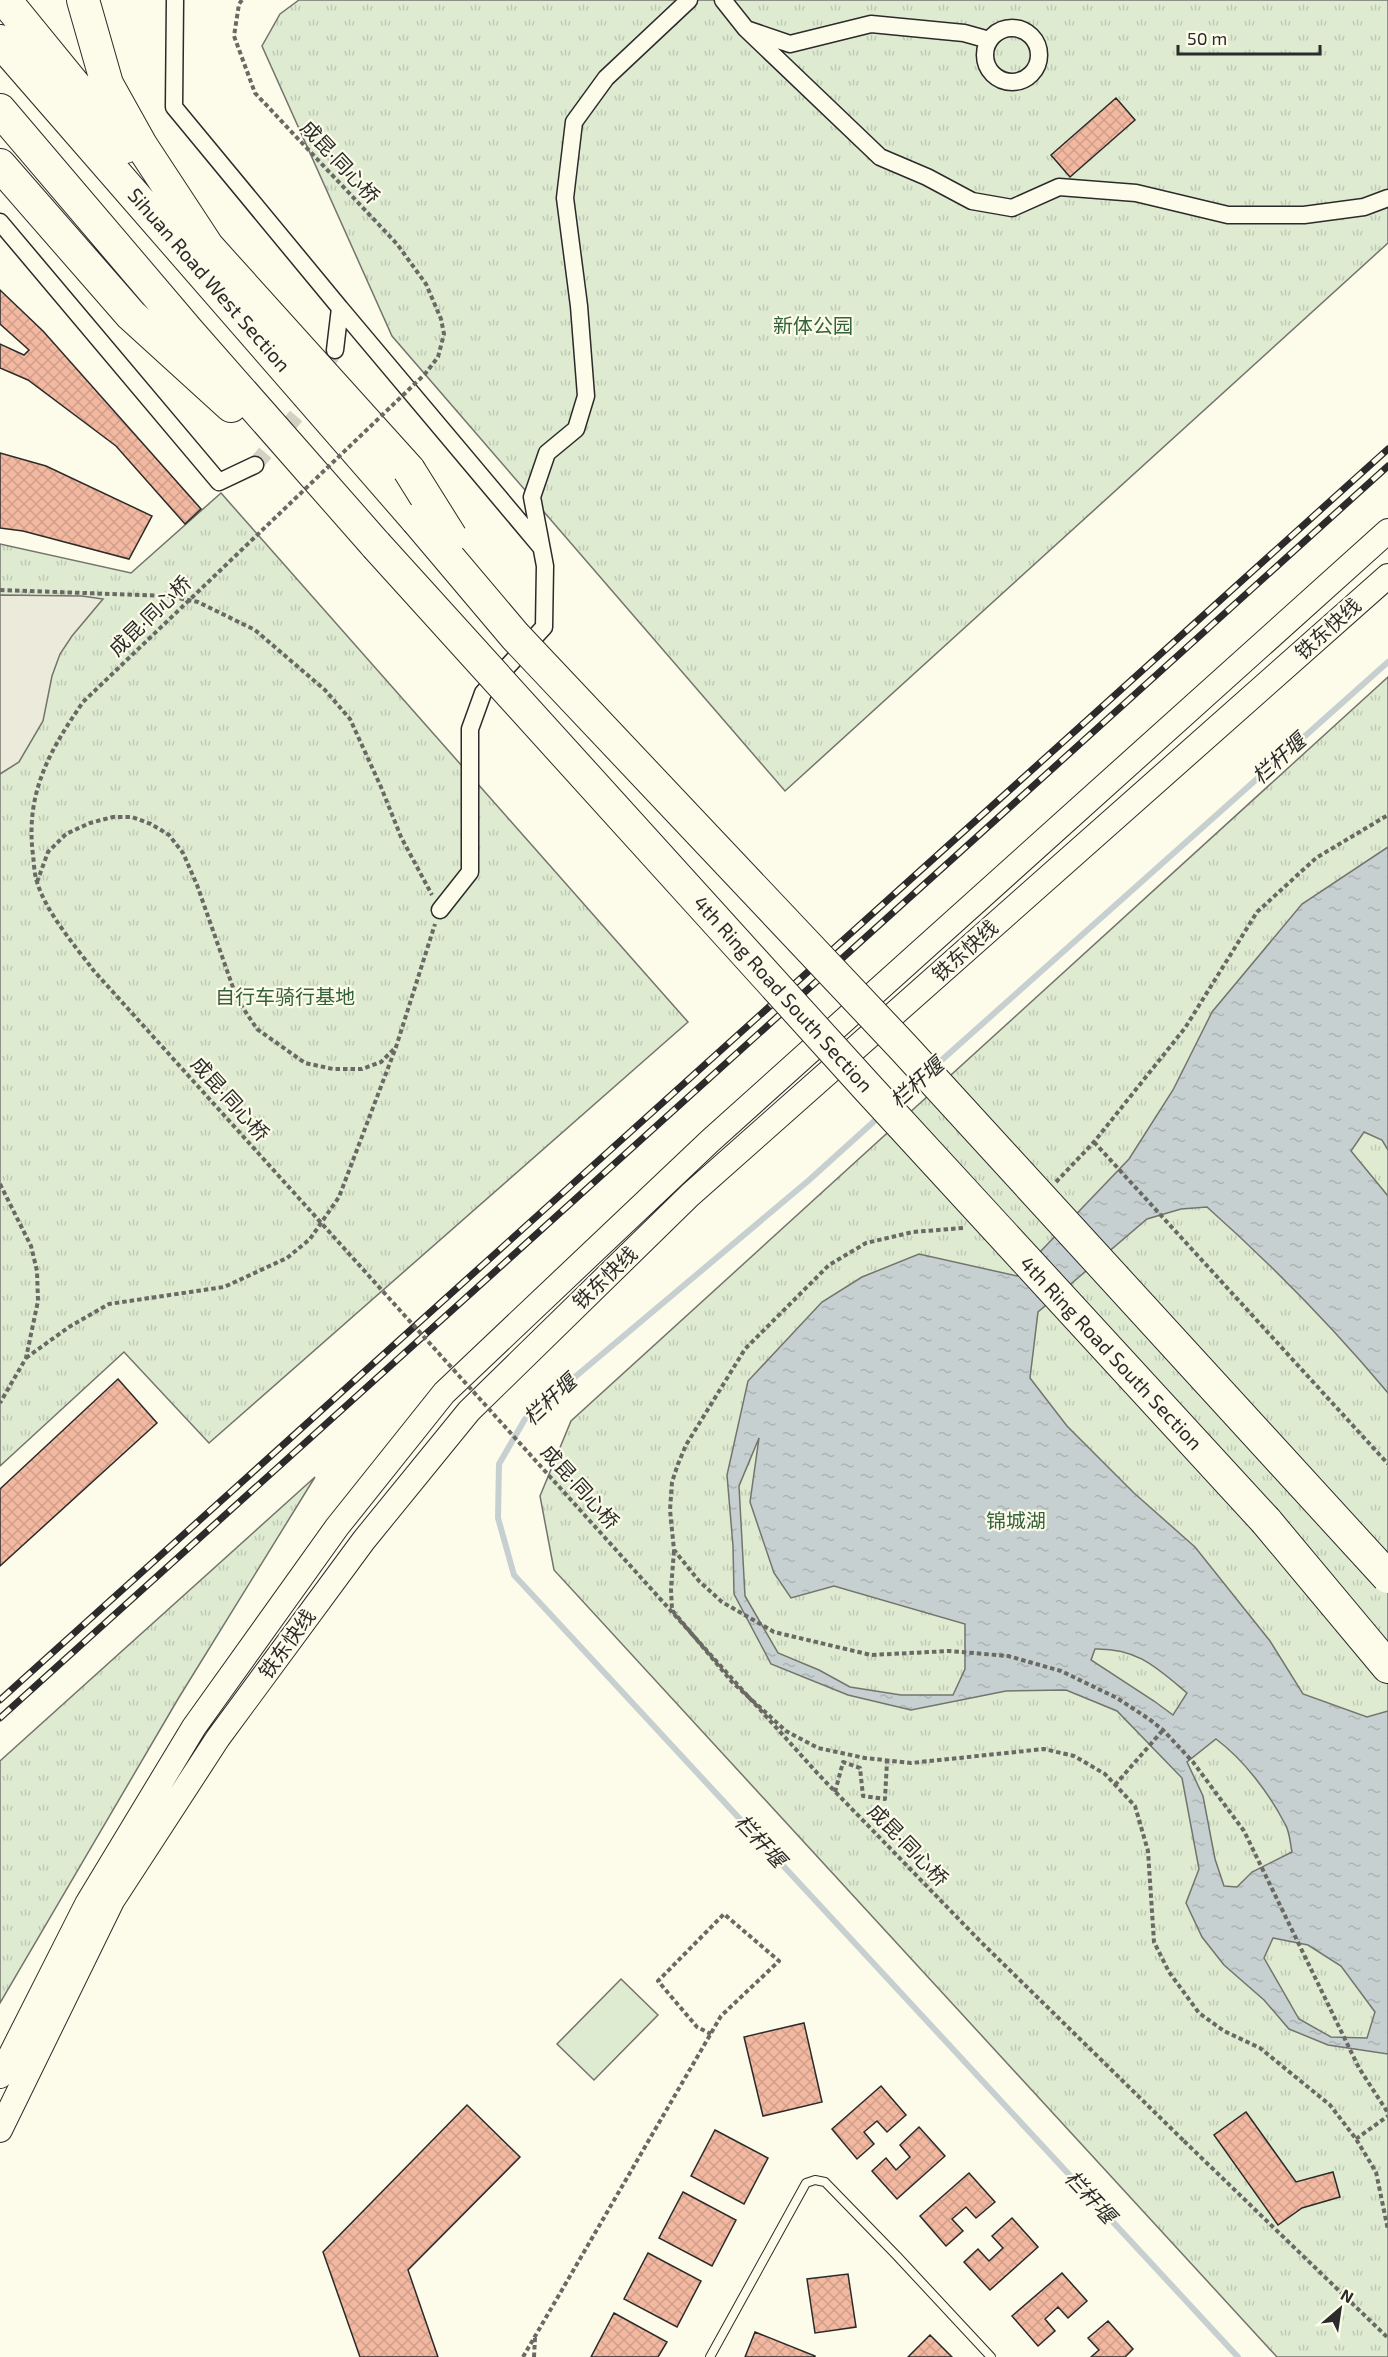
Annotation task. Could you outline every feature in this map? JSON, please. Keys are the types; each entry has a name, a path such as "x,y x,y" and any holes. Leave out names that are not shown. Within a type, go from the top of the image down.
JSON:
{"highway":[{"path":"5,0 208,247 409,470 515,636 903,1047 1388,1577"},
{"path":"83,0 107,84 141,145 208,247"},
{"name":"Sihuan Road West Section","path":"0,40 515,636"},
{"path":"0,110 344,510"},
{"path":"0,165 131,315 344,510"},
{"name":"4th Ring Road South Section","path":"344,510 859,1078 1388,1652"},
{"path":"1266,1521 1388,1667"}],"main road":[{"name":"铁东快线","path":"0,2076 87,1904 195,1727 337,1527 444,1393 710,1141 1388,531"},
{"name":"铁东快线","path":"0,2130 112,1901 218,1738 364,1540 469,1411 690,1195 1388,576"}],"street":[{"path":"175,0 174,107 542,549"},
{"path":"440,910 470,872 470,729 483,693 544,627 545,566 532,497 548,453 576,429 585,396 579,306 565,198 574,122 606,78 689,0"},
{"path":"723,0 746,29 880,156 972,201 1012,208 1059,188 1136,194 1228,215 1304,215 1364,207 1388,198"},
{"path":"746,29 790,44 871,24 964,33 989,40"},
{"path":"0,222 219,482 255,465"},
{"path":"335,350 340,308"}],"lane":[{"path":"710,2357 806,2183 815,2180 825,2182 991,2357"}],"path":[{"name":"成昆·同心桥","path":"242,0 239,4 234,36 255,93 397,244 426,284 441,319 444,334 438,357 425,374 83,702 56,741 43,770 33,802 31,840 37,882 61,928 94,971 835,1792 979,1940 1388,2338"},
{"path":"0,590 168,597 198,602 229,615 255,630 325,690 350,719 401,837 440,910 396,1047 339,1197 310,1239 287,1258 224,1287 109,1304 69,1327 26,1358"},
{"path":"1054,1184 1094,1142 1185,1028 1257,912 1316,858 1388,815"},
{"path":"37,882 48,852 66,834 90,823 113,817 132,818 151,824 169,835 183,853 197,885 237,999 257,1029 305,1063 333,1069 362,1069 381,1062 396,1047"},
{"path":"1094,1142 1388,1464"},
{"path":"0,1184 32,1246 37,1271 38,1301 26,1358 0,1403"},
{"path":"972,1227 912,1233 866,1243 829,1265 745,1349 686,1445 672,1482 669,1510 674,1551 672,1610 732,1682 786,1731 818,1748 887,1761 911,1763 1044,1749 1074,1756 1105,1774 1135,1806 1148,1851 1154,1942 1169,1972 1199,2013 1224,2031 1260,2048 1330,2105 1356,2139 1376,2172 1388,2230"},
{"path":"674,1551 699,1581 722,1602 774,1632 871,1655 949,1651 1008,1656 1061,1671 1117,1698 1162,1730 1193,1762 1244,1831 1359,2068 1388,2115 1356,2139"},
{"path":"1115,1785 1162,1730"},
{"path":"835,1792 843,1762 860,1768 863,1796 885,1799 887,1761"},
{"path":"523,2357 711,2034 721,2016 779,1961 724,1914 657,1982 697,2027 711,2034"},
{"path":"534,2357 535,2337"}],"green space":[{"name":"新体公园","path":"299,0 1388,0 1388,243 785,791 392,336 262,46 280,14"},
{"name":"自行车骑行基地","path":"221,493 688,1022 209,1443 124,1352 0,1466 0,544 131,573"},
{"name":"锦城湖","path":"1388,677 1388,2357 1277,2357 554,1570 540,1496 571,1421"},
{"path":"315,1477 178,1699 0,2003 0,1761"},
{"path":"621,1979 658,2015 594,2080 557,2044"}],"shaded area":[{"path":"0,595 82,596 103,599 60,654 52,676 43,721 19,762 0,774"}],"water":[{"name":"锦城湖","path":"1388,847 1388,1150 1382,1140 1364,1132 1351,1151 1388,1196 1388,1393 1301,1297 1207,1207 1181,1209 1147,1219 1038,1312 1030,1378 1067,1426 1134,1493 1195,1547 1270,1641 1303,1694 1367,1717 1388,1711 1388,2054 1328,2045 1289,2029 1264,2000 1224,1965 1202,1937 1186,1903 1199,1869 1182,1778 1117,1711 1066,1690 1006,1691 911,1710 848,1695 771,1664 734,1594 733,1546 727,1475 748,1381 822,1302 862,1277 919,1254 1017,1276 1129,1159 1173,1090 1212,1012 1302,904","holes":["759,1438 750,1502 774,1573 791,1598 834,1586 965,1624 965,1669 953,1695 901,1695 850,1687 819,1670 778,1653 745,1596 739,1486","1095,1649 1123,1652 1155,1667 1187,1693 1173,1715 1091,1660","1216,1739 1226,1747 1246,1767 1271,1801 1287,1827 1292,1852 1252,1872 1237,1887 1224,1886 1215,1859 1203,1796 1187,1762","1273,1938 1308,1945 1341,1966 1375,2012 1367,2038 1331,2037 1299,2019 1264,1958"]}],"building":[{"path":"1116,98 1135,120 1070,177 1051,155"},
{"path":"0,290 43,331 201,509 185,524 116,446 28,380 0,368 0,344 24,355 29,350 0,324"},
{"path":"0,453 46,466 152,516 129,559 23,531 0,528"},
{"path":"118,1379 157,1423 0,1566 0,1489"},
{"path":"804,2023 822,2102 763,2116 744,2037"},
{"path":"881,2086 906,2115 887,2132 877,2121 864,2132 874,2144 857,2159 832,2129"},
{"path":"467,2105 520,2157 408,2270 438,2357 360,2357 323,2252"},
{"path":"1246,2112 1296,2182 1333,2172 1340,2197 1302,2208 1278,2225 1214,2135"},
{"path":"919,2127 945,2156 897,2199 872,2171 886,2158 896,2170 910,2157 900,2145"},
{"path":"715,2130 768,2158 744,2204 691,2176"},
{"path":"969,2173 995,2202 976,2218 966,2207 952,2219 963,2231 946,2246 920,2216"},
{"path":"683,2192 736,2220 712,2266 659,2238"},
{"path":"1012,2218 1038,2247 990,2290 964,2262 978,2249 989,2261 1003,2248 992,2236"},
{"path":"648,2253 701,2281 677,2327 624,2299"},
{"path":"1062,2273 1087,2301 1068,2318 1058,2307 1045,2319 1055,2331 1038,2346 1012,2316"},
{"path":"848,2274 856,2327 815,2333 807,2279"},
{"path":"614,2313 667,2342 658,2357 591,2357"},
{"path":"1108,2321 1133,2349 1125,2357 1091,2357 1099,2350 1088,2338"},
{"path":"755,2332 815,2356 815,2357 745,2357"},
{"path":"930,2335 952,2357 908,2357"}],"waterway":[{"name":"栏杆堰","path":"934,1067 1388,662"},
{"name":"栏杆堰","path":"894,1103 920,1080"},
{"name":"栏杆堰","path":"880,1116 808,1181 525,1419 499,1464 498,1518 514,1575 1238,2357"}],"tunnel":[{"path":"255,465 297,415 335,350"}],"railway":[{"path":"0,1700 1388,449"},
{"path":"0,1718 1388,466"}]}
